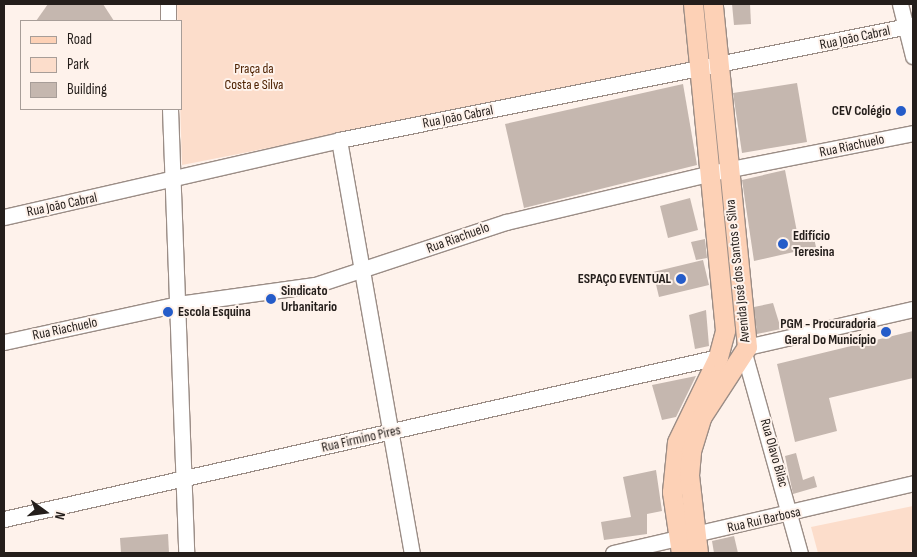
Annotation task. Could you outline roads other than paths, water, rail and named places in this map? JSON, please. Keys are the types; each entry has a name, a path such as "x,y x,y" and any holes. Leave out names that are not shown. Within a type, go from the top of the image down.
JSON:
{"main road":[{"name":"Avenida José dos Santos e Silva","path":"689,545 691,451 702,416 746,350 719,172 700,69 693,4"},
{"name":"Avenida José dos Santos e Silva","path":"689,545 672,492 677,442 718,357 725,330 719,172 719,67 713,4"}],"street":[{"path":"168,4 168,20"},
{"path":"900,4 910,26 913,56"},
{"name":"Rua João Cabral","path":"4,217 172,181 339,140 700,69 719,67 910,26"},
{"path":"170,110 186,553"},
{"name":"Rua Riachuelo","path":"4,342 178,304 288,290 361,274 506,222 719,172 913,134"},
{"path":"339,140 361,274 412,553"},
{"path":"746,350 913,309"},
{"name":"Rua Olavo Bilac","path":"746,350 792,514 800,553"},
{"name":"Rua Firmino Pires","path":"4,519 182,481 718,357"},
{"name":"Rua Rui Barbosa","path":"613,553 689,545 792,514 913,483"}],"place":[{"name":"CEV Colégio","path":"901,111"},
{"name":"Edifício Teresina","path":"783,244"},
{"name":"ESPAÇO EVENTUAL","path":"681,279"},
{"name":"Sindicato Urbanitario","path":"271,299"},
{"name":"Escola Esquina","path":"168,312"},
{"name":"PGM - Procuradoria Geral Do Município","path":"886,332"}],"park label":[{"name":"Praça da Costa e Silva","path":"254,78"}]}
